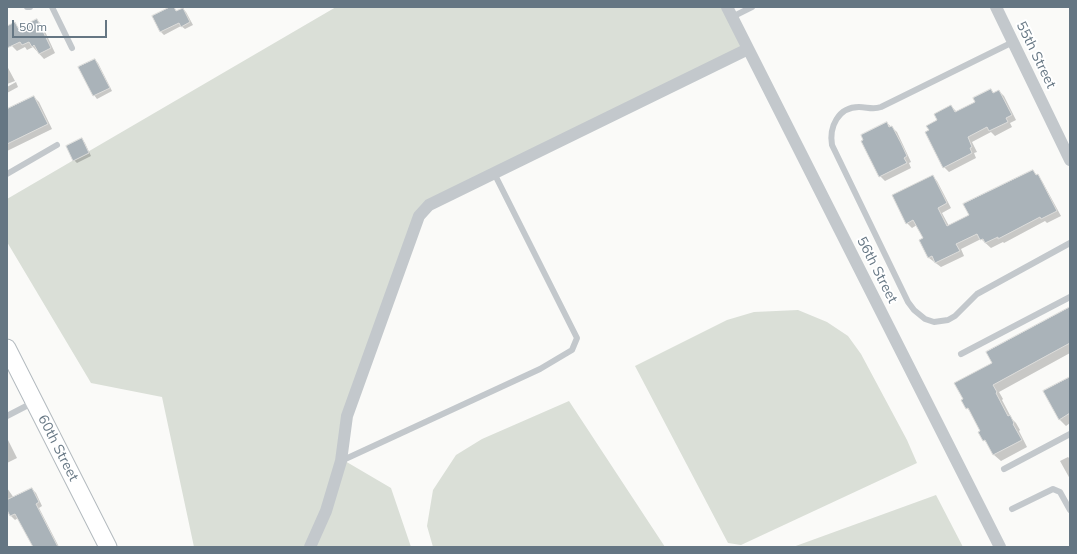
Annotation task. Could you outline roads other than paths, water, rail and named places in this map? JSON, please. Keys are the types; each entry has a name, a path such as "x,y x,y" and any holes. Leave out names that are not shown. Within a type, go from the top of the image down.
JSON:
{"street":[{"name":"55th Street","path":"996,7 1070,160"},
{"name":"56th Street","path":"729,12 1000,547"},
{"path":"310,547 326,511 341,461 347,416 419,216 429,205 748,49"},
{"name":"60th Street","path":"7,348 13,366 34,402 108,547"}],"lane":[{"path":"52,7 72,48"},
{"path":"729,12 752,7"},
{"path":"1013,42 881,107 870,109 858,107 846,110 836,119 832,127 832,145 908,302 914,310 925,319 934,322 948,320 955,316 977,294 1070,243"},
{"path":"7,174 57,144"},
{"path":"341,461 540,369 572,350 577,338 494,173"},
{"path":"961,354 1070,297"},
{"path":"7,416 34,402"},
{"path":"1004,469 1070,434"},
{"path":"1012,510 1053,488 1060,492 1070,510"}]}
